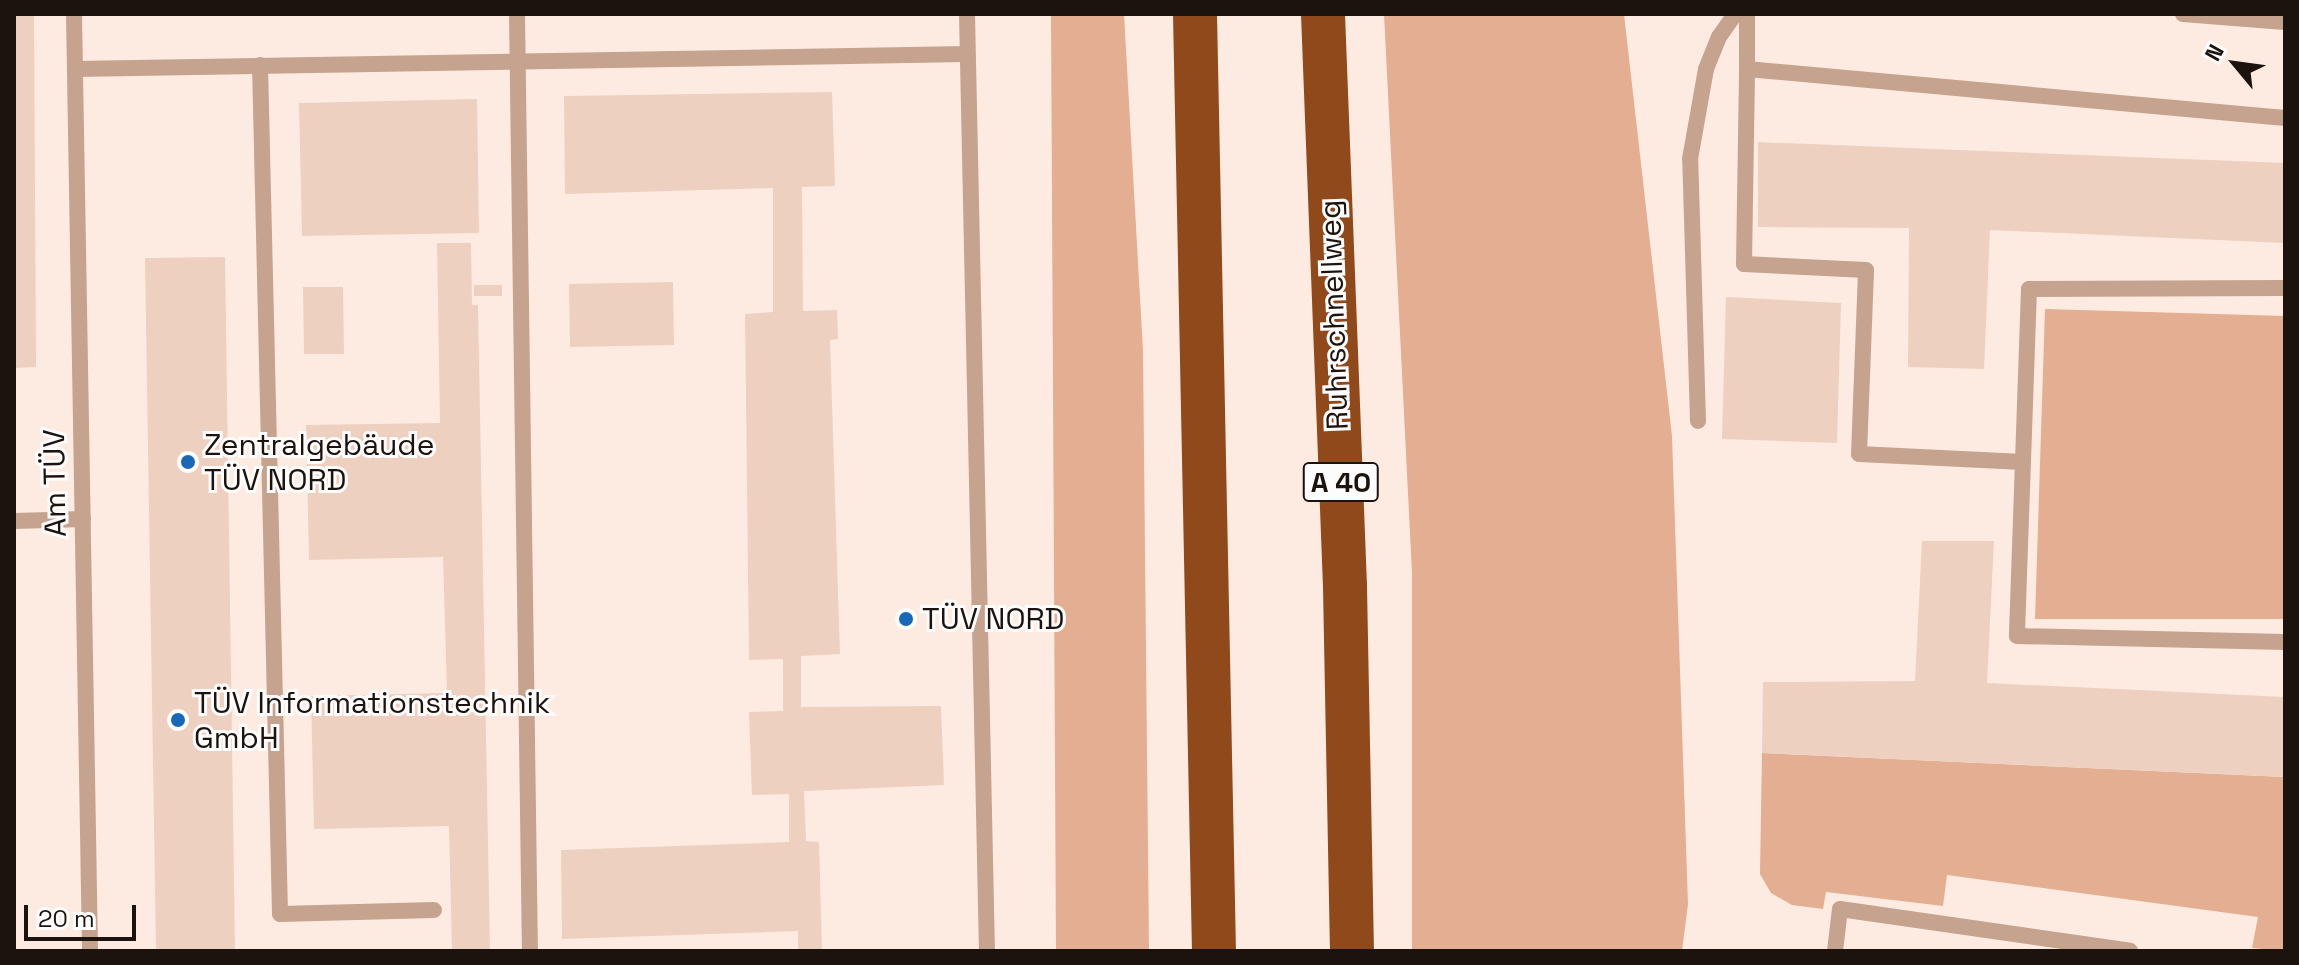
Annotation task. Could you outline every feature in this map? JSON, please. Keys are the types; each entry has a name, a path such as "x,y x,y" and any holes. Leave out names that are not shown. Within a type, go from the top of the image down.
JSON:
{"highway":[{"path":"1195,14 1214,951"},
{"name":"Ruhrschnellweg","path":"1323,14 1345,587 1352,951"}],"lane":[{"name":"Am TÜV","path":"74,14 90,951"},
{"path":"517,14 530,951"},
{"path":"967,14 987,951"},
{"path":"1698,421 1690,159 1706,69 1719,37 1735,14"},
{"path":"1747,14 1744,264 1866,270 1859,454 2023,462"},
{"path":"2183,14 2285,22"},
{"path":"75,69 967,54"},
{"path":"260,65 280,914 434,910"},
{"path":"1747,69 2285,118"},
{"path":"2285,288 2029,289 2017,636 2285,642"},
{"path":"14,521 83,519"},
{"path":"1835,951 1840,909 2130,951"}],"shaded area":[{"path":"1051,14 1124,14 1143,351 1149,951 1056,951"},
{"path":"1384,14 1624,14 1672,436 1688,904 1682,951 1412,951 1412,573"},
{"path":"2045,309 2285,316 2285,619 2035,619"},
{"path":"1762,753 2285,777 2285,951 2252,948 2258,917 1947,875 1943,906 1826,892 1823,909 1792,905 1771,893 1760,874"}],"building":[{"path":"14,14 34,14 36,367 14,368"},
{"path":"832,92 835,186 802,187 803,311 837,310 838,339 830,340 840,654 801,656 801,707 941,706 944,785 804,791 806,841 819,842 822,951 798,951 798,931 562,939 561,850 789,842 789,794 752,795 749,712 783,711 783,659 749,660 745,314 773,312 773,188 565,194 564,96"},
{"path":"477,99 479,233 302,236 299,103"},
{"path":"1758,142 2285,163 2285,243 1990,230 1984,369 1908,367 1909,228 1758,227"},
{"path":"437,243 471,243 472,305 478,305 490,951 452,951 449,826 314,829 311,696 447,693 443,557 309,560 306,425 440,423"},
{"name":"Zentralgebäude TÜV NORD","path":"225,257 235,951 156,951 145,258"},
{"path":"673,282 674,345 570,347 569,284"},
{"path":"474,285 502,285 502,296 474,296"},
{"path":"303,287 343,287 344,354 304,354"},
{"path":"1726,297 1841,303 1837,443 1722,439"},
{"path":"1922,541 1994,541 1987,683 2285,697 2285,777 1762,753 1763,682 1915,681"}],"place":[{"name":"Zentralgebäude TÜV NORD","path":"188,462"},
{"name":"TÜV NORD","path":"906,619"},
{"name":"TÜV Informationstechnik GmbH","path":"178,720"}]}
